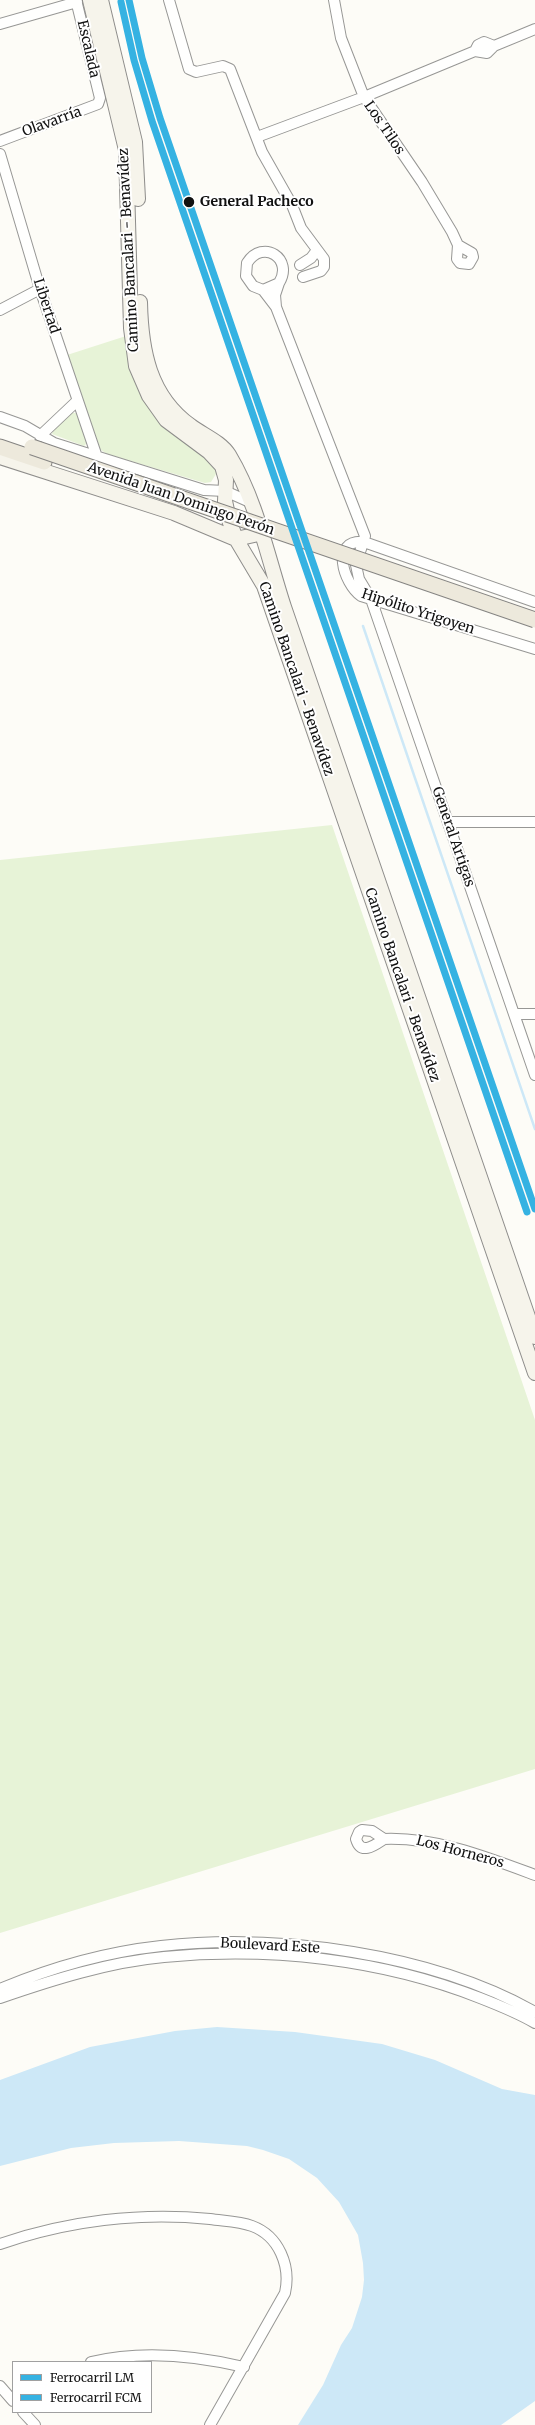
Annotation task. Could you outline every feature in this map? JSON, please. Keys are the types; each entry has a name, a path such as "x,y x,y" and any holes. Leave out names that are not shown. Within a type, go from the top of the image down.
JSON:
{"main road":[{"name":"Camino Bancalari - Benavídez","path":"101,0 136,148 140,320 146,362 152,378 169,407 179,418 226,450 252,503 263,533 284,606 535,1337"},
{"name":"Camino Bancalari - Benavídez","path":"81,1 126,150 130,328 136,366 149,396 166,420 209,452 222,466 226,480 226,508 236,539 264,586 535,1373"},
{"name":"Avenida Juan Domingo Perón","path":"0,437 36,442 535,620"},
{"path":"0,447 535,630"},
{"path":"0,457 174,513 236,539 263,533"}],"street":[{"path":"169,0 189,69 192,72 223,66 230,69 270,168 292,205 301,228 324,259 324,267 303,277"},
{"name":"Los Tilos","path":"334,0 341,38 364,97 422,182 458,245"},
{"path":"0,24 81,1"},
{"name":"Escalada","path":"81,1 100,98"},
{"path":"257,137 364,97 475,51 478,45 484,42 494,46 535,29"},
{"name":"Olavarría","path":"0,141 92,108 98,104 100,98"},
{"name":"Libertad","path":"0,154 40,289 97,457"},
{"path":"300,266 311,258 316,250"},
{"path":"276,307 275,295 283,272 279,259 269,252 256,253 246,263 246,276 253,286 263,290 276,307 362,528 364,542 535,602"},
{"path":"263,290 279,283"},
{"path":"0,310 40,289"},
{"path":"36,442 77,401"},
{"path":"0,417 25,426 36,442"},
{"path":"36,442 54,443 204,490 225,491 252,503"},
{"name":"Hipólito Yrigoyen","path":"364,542 358,542 346,550 343,558 342,569 355,592 371,599 535,649"},
{"name":"General Artigas","path":"364,542 359,554 357,569 359,579 371,599 535,1075"},
{"path":"448,822 535,822"},
{"path":"514,1014 535,1014"},
{"name":"Los Horneros","path":"384,1838 412,1839 471,1852 535,1875"},
{"name":"Boulevard Este","path":"0,1998 44,1978 112,1954 181,1945 213,1943 323,1949 392,1960 535,2012"},
{"path":"181,1945 182,1956"},
{"path":"323,1949 323,1959"},
{"name":"Boulevard Este","path":"0,1989 44,1978 120,1964 182,1956 220,1954 323,1959 392,1970 460,1985 535,2023"},
{"path":"0,2244 66,2226 146,2217 220,2220 257,2228 271,2238 277,2246 287,2272 287,2282 278,2306 210,2425"},
{"path":"97,2361 121,2357 170,2355 215,2360 244,2367"},
{"path":"24,2413 35,2425"}],"green space":[{"path":"126,336 199,452 216,468 216,474 211,482 205,483 107,454 98,448 67,355"},
{"path":"70,413 77,413 88,442 84,446 52,434 54,428"},
{"path":"332,825 535,1420 535,1769 0,1933 0,860"}],"water":[{"path":"217,2027 295,2032 382,2044 435,2060 502,2089 535,2095 535,2401 501,2425 298,2425 323,2385 341,2345 352,2328 362,2297 364,2280 363,2263 358,2235 339,2202 317,2178 289,2159 247,2146 179,2141 114,2143 71,2148 0,2166 0,2080 90,2047 175,2031"}],"waterway":[{"path":"363,626 535,1129"}],"rail line":[{"name":"LM","path":"129,0 142,58 160,118 535,1209"},
{"name":"FCM","path":"121,2 134,60 152,121 527,1212"}],"place":[{"name":"General Pacheco","path":"189,202"}]}
